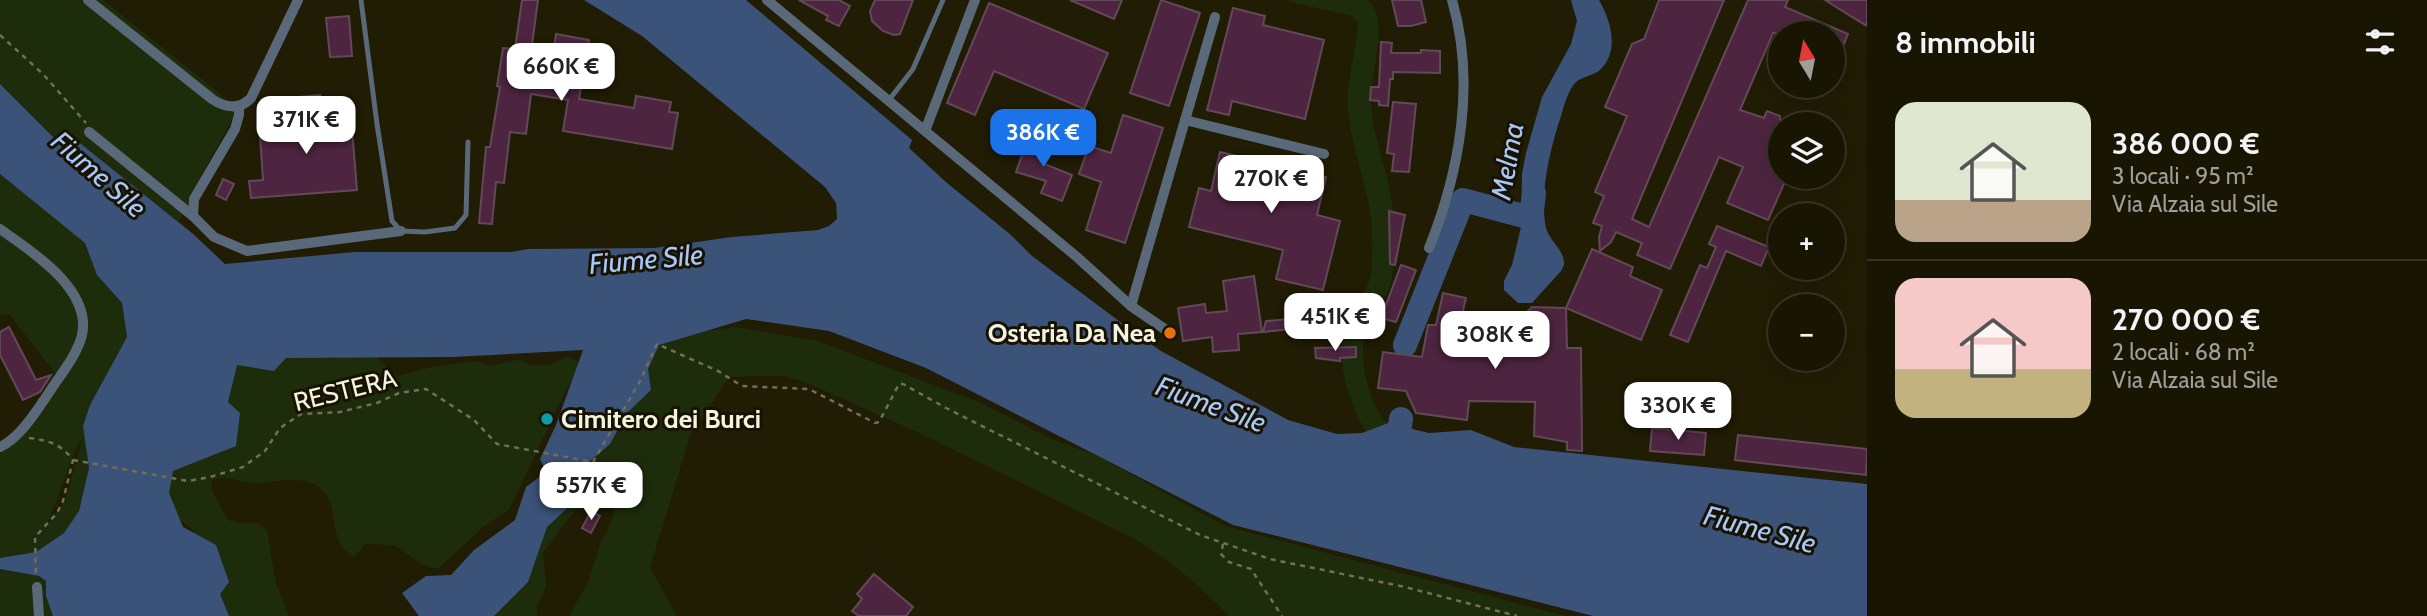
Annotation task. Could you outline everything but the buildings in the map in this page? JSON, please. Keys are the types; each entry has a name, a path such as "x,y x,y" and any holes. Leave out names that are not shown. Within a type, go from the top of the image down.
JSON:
{"street":[{"path":"88,0 212,99 222,105 239,106 251,98 298,0"},
{"path":"767,0 1132,306 1169,332"},
{"path":"925,131 975,0"},
{"path":"1429,248 1450,191 1459,148 1464,54 1452,0"},
{"path":"1132,306 1215,17"},
{"path":"193,216 194,198 235,129 239,106"},
{"path":"1185,120 1324,154"},
{"path":"89,132 215,237 247,251 401,231"},
{"path":"0,229 35,254 75,295 82,323 82,334 68,365 15,437 0,447"},
{"path":"37,587 39,616"}],"lane":[{"path":"361,0 392,220 401,231 425,232 455,228 466,215 468,142"},
{"path":"889,100 913,69 943,0"}],"path":[{"path":"0,35 51,83 85,120 89,132"},
{"name":"RESTERA","path":"74,460 188,481 210,477 243,467 265,451 280,428 301,414 340,412 377,403 398,393 426,390 474,420 497,444 593,462 634,393 657,344 718,371 742,386 809,389 875,423 879,422 898,387 903,384 946,408 1223,544"},
{"path":"15,437 51,442 63,447 74,460 63,501 57,513 38,531 34,542 37,587"},
{"path":"1282,616 1251,569 1229,562 1221,554 1223,544 1270,559 1405,587 1517,616"}],"green space":[{"path":"0,0 103,0 238,108 179,222 71,137 55,139 0,84"},
{"path":"1283,0 1368,0 1378,19 1378,46 1371,108 1391,195 1394,251 1389,289 1369,323 1363,347 1369,389 1387,423 1366,432 1348,390 1342,358 1344,328 1367,286 1372,266 1371,218 1348,107 1358,22 1352,16"},
{"path":"0,174 85,243 97,275 122,303 127,338 90,405 83,426 89,468 79,511 64,533 36,552 0,558 0,453 16,439 59,378 9,314 0,315","holes":["83,438 65,501 47,525 76,448"]},
{"path":"736,327 818,341 981,403 1056,441 1098,456 1225,526 1566,616 1229,616 1185,574 1135,539 917,432 807,383 784,376 729,377 690,436 650,568 677,616 569,616 588,582 619,498 622,487 620,475 612,468 596,483 543,553 546,586 537,607 537,616 471,616 629,349 690,333"},
{"path":"283,351 328,358 373,354 397,376 432,367 476,361 490,366 517,360 532,365 549,365 566,357 578,361 580,369 567,388 509,510 484,526 438,569 421,564 394,545 365,544 354,557 344,549 338,538 329,501 323,491 312,483 290,480 251,483 228,478 211,481 212,491 228,520 259,523 267,531 276,583 289,616 222,616 192,529 169,512 159,477 188,456 223,452 229,429 213,370"},
{"path":"0,569 39,576 46,581 46,596 53,616 0,616"}],"water":[{"name":"Fiume Sile","path":"584,0 746,0 912,140 909,148 1032,256 1161,351 1288,420 1337,434 1362,433 1388,423 1429,433 1471,430 1514,447 1867,484 1867,616 1593,616 1233,525 926,368 829,331 746,319 659,345 648,369 651,390 627,413 610,444 579,471 576,500 547,527 528,582 494,616 419,616 402,593 426,576 451,575 474,550 515,520 526,487 546,472 540,459 556,425 583,350 453,357 286,358 274,371 237,365 228,402 240,413 236,446 173,471 169,493 183,527 216,545 229,582 220,594 229,616 53,616 46,596 46,581 39,576 0,569 0,558 36,552 64,533 79,511 89,468 83,426 90,405 127,337 122,303 97,275 85,243 0,174 0,84 55,139 71,136 192,233 225,264 355,252 654,248 732,237 818,230 837,219 836,203 825,187 642,36"},
{"path":"1571,0 1599,0 1610,26 1612,45 1600,70 1579,80 1571,89 1553,143 1545,186 1544,215 1548,233 1562,255 1564,265 1532,303 1518,303 1504,290 1504,281 1512,265 1521,227 1522,174 1542,97 1571,44 1577,21"}],"waterway":[{"name":"Melma","path":"1405,345 1463,200 1531,218 1534,193"},
{"name":"Melma","path":"1395,459 1401,419"}],"place":[{"name":"Osteria Da Nea","path":"1170,333"},
{"name":"Cimitero dei Burci","path":"547,419"}]}
